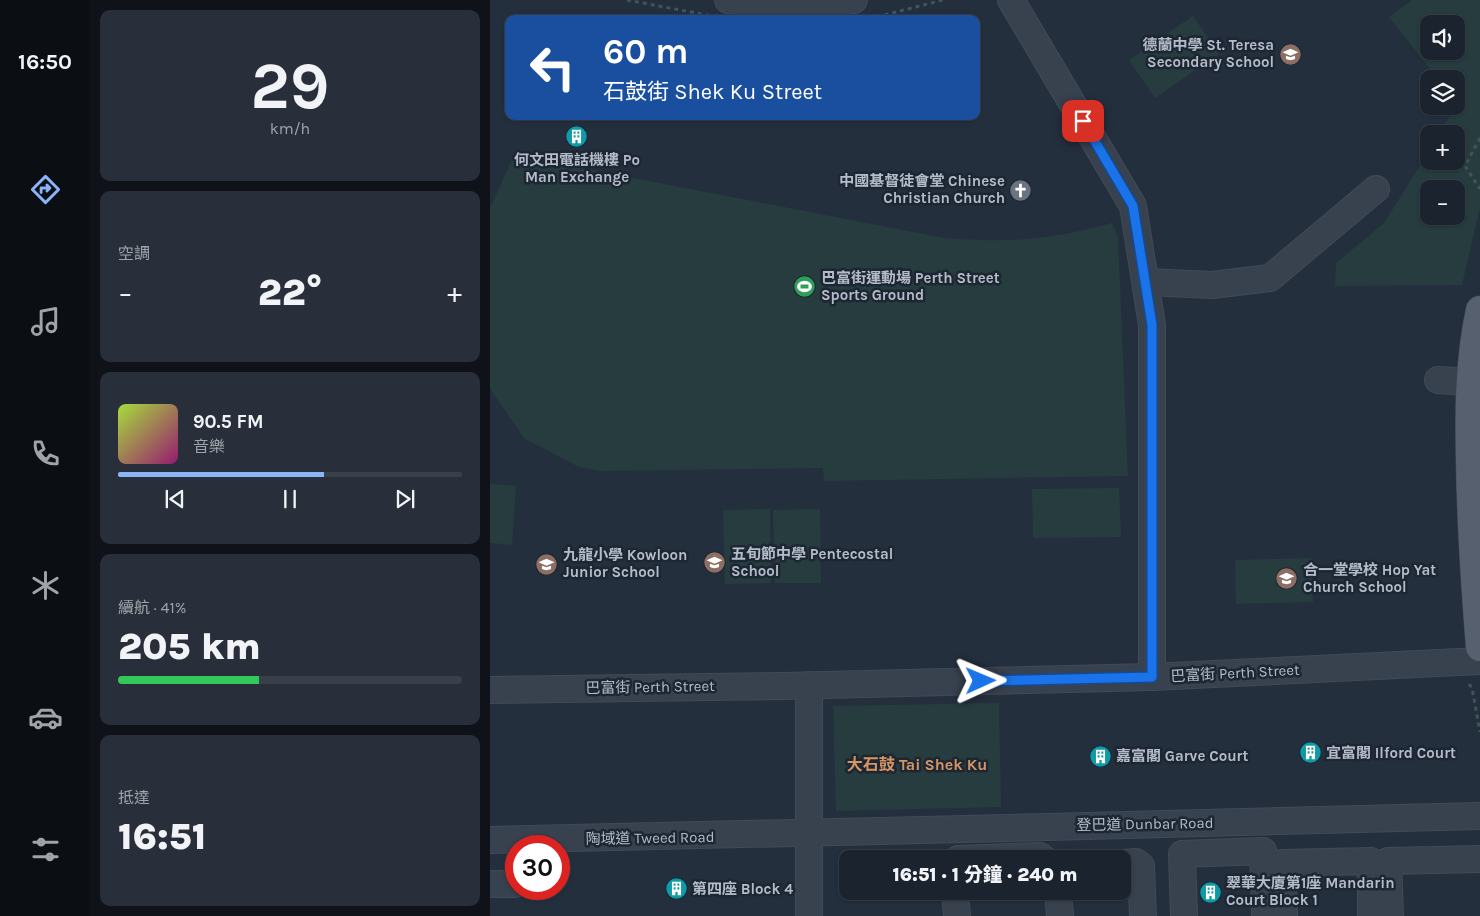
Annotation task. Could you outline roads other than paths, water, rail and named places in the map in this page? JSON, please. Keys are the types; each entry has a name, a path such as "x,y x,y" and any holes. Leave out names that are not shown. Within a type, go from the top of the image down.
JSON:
{"main road":[{"path":"1480,310 1474,337 1470,382 1475,418 1471,541 1480,647"}],"street":[{"path":"721,8 821,6 854,0"},
{"path":"1011,0 1133,206 1152,325 1152,677"},
{"path":"1146,282 1212,284 1270,278 1376,189"},
{"path":"1438,380 1470,382"},
{"name":"巴富街 Perth Street","path":"490,690 1152,677 1480,661"},
{"path":"809,685 809,916"},
{"name":"登巴道 Dunbar Road","path":"809,835 942,828 1480,816"},
{"name":"陶域道 Tweed Road","path":"490,840 809,835"},
{"path":"1184,916 1182,854 1263,851 1265,916"},
{"path":"1390,916 1388,861 1480,859"},
{"path":"1284,916 1282,863 1371,861 1370,916"},
{"path":"1131,862 1136,862 1141,866 1143,916"},
{"path":"956,900 957,916"},
{"path":"1045,900 1046,916"},
{"path":"1059,900 1060,916"}],"place":[{"name":"德蘭中學 St. Teresa Secondary School","path":"1290,54"},
{"name":"何文田電話機樓 Po Man Exchange","path":"577,137"},
{"name":"中國基督徒會堂 Chinese Christian Church","path":"1021,190"},
{"name":"巴富街運動場 Perth Street Sports Ground","path":"805,287"},
{"name":"五旬節中學 Pentecostal School","path":"715,563"},
{"name":"九龍小學 Kowloon Junior School","path":"547,564"},
{"name":"合一堂學校 Hop Yat Church School","path":"1287,579"},
{"name":"宜富閣 Ilford Court","path":"1310,753"},
{"name":"嘉富閣 Garve Court","path":"1100,756"},
{"name":"第四座 Block 4","path":"676,889"},
{"name":"翠華大廈第1座 Mandarin Court Block 1","path":"1210,892"}],"district":[{"name":"大石鼓 Tai Shek Ku","path":"917,764"}]}
